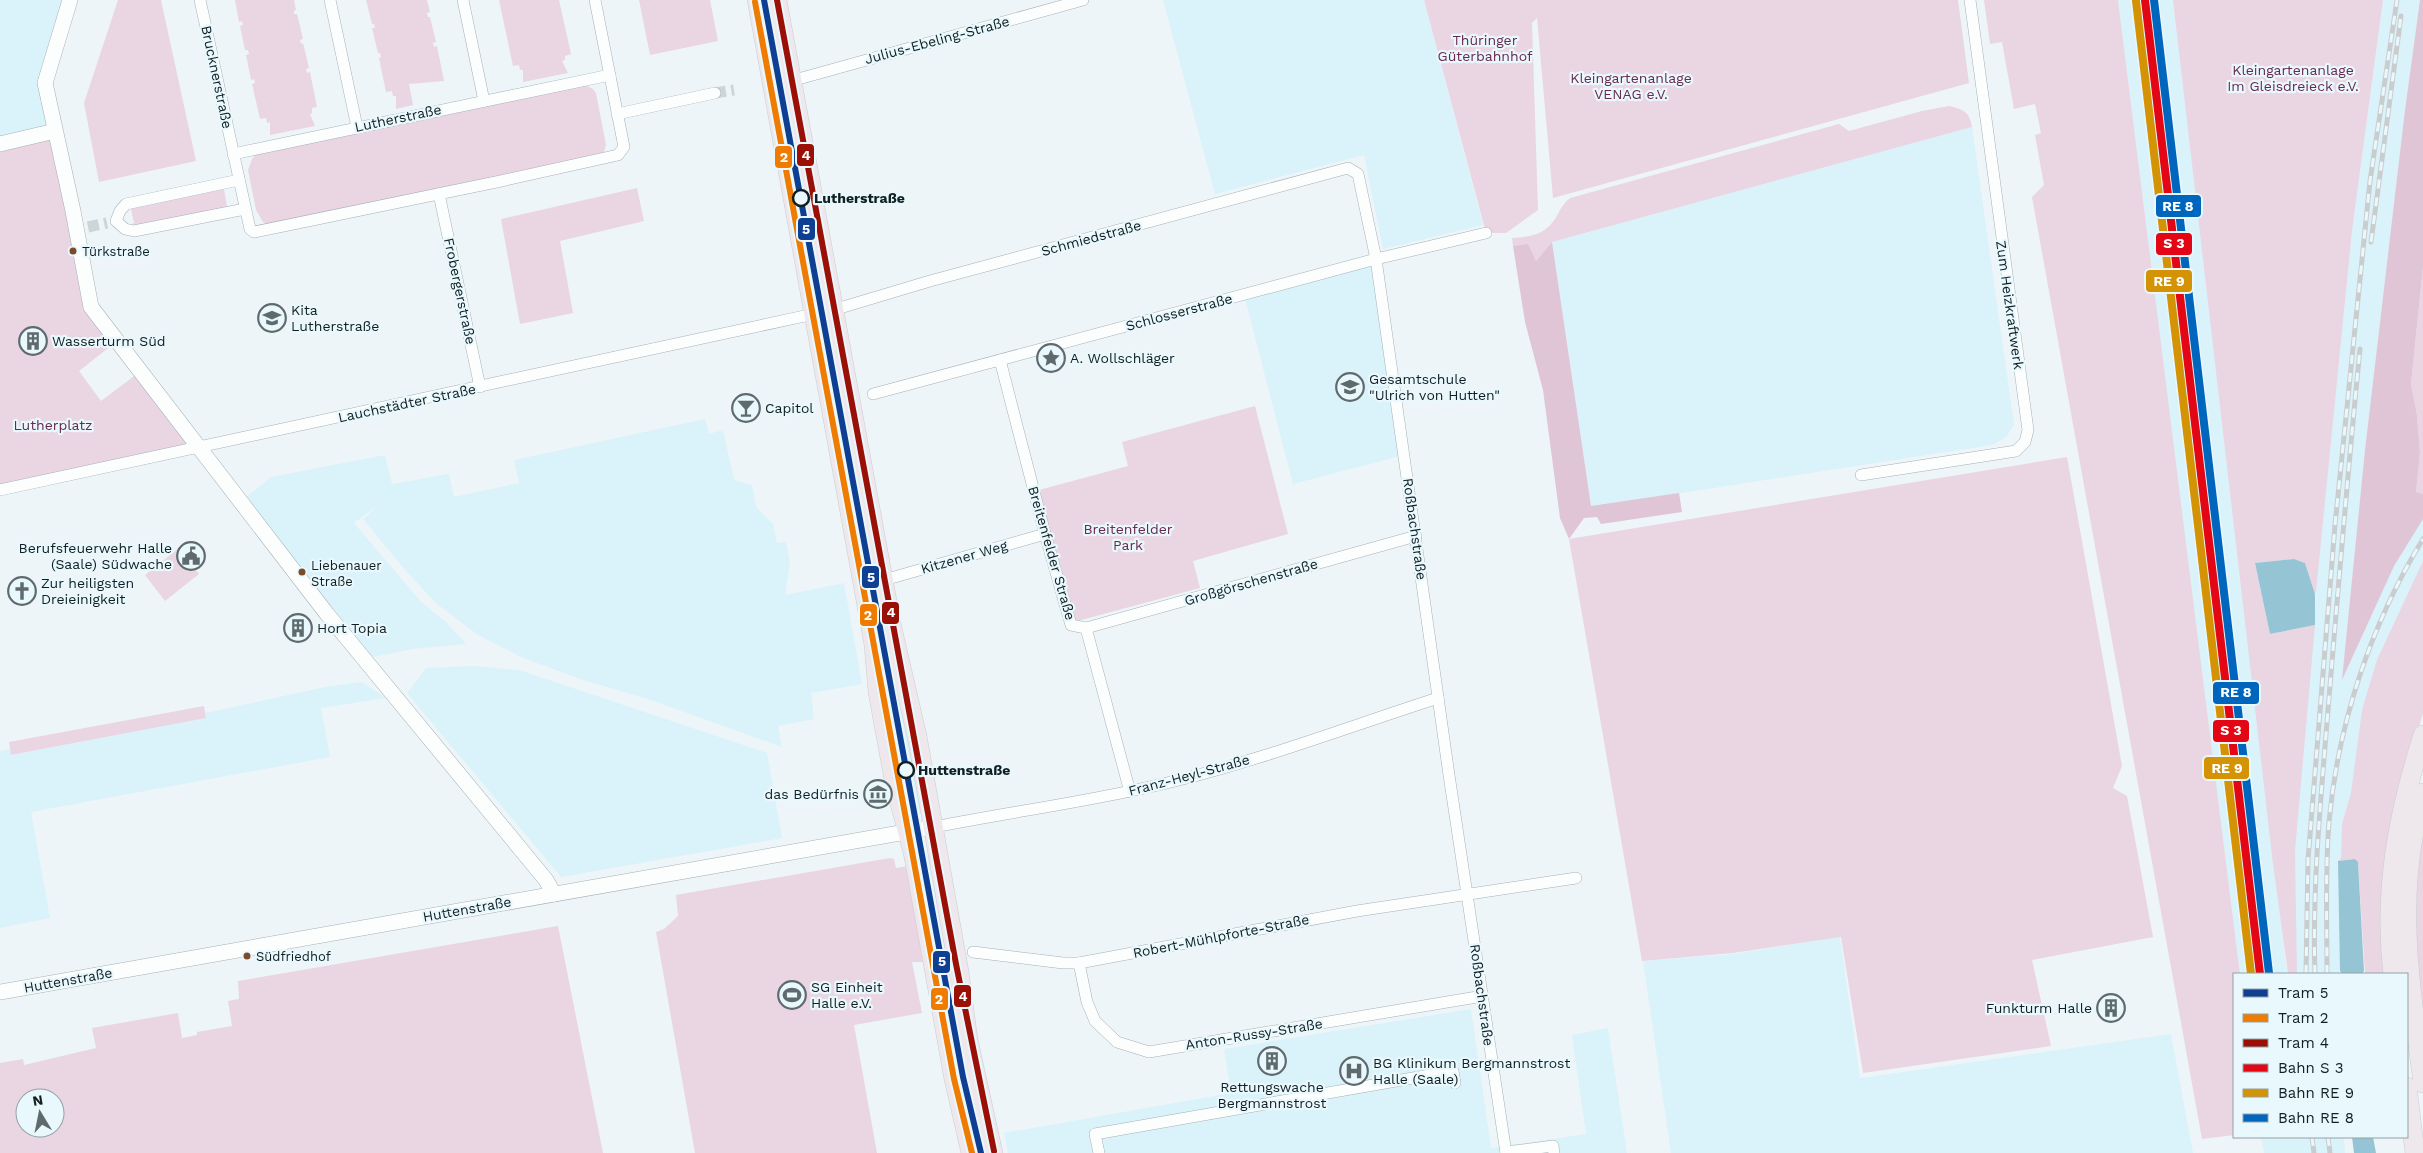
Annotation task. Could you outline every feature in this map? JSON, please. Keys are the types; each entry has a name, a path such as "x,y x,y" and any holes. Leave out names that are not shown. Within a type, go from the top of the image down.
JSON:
{"main road":[{"path":"757,0 874,645 885,728 897,794 907,832 971,1153"},
{"path":"777,0 895,643 908,687 934,827 959,972 962,1004 993,1153"},
{"path":"814,314 834,310"},
{"path":"2393,973 2390,936 2391,874 2404,800 2423,735"},
{"path":"2423,793 2412,838 2405,910 2408,964 2423,1083"},
{"path":"2408,1095 2415,1153"}],"street":[{"path":"70,0 45,83 55,131 82,228 91,308 328,614 546,880 554,894"},
{"name":"Brucknerstraße","path":"200,0 233,154"},
{"path":"330,0 357,127"},
{"path":"464,0 484,101"},
{"path":"233,154 250,229 254,232 618,155 624,147 595,0"},
{"name":"Julius-Ebeling-Straße","path":"791,81 1083,0"},
{"name":"Zum Heizkraftwerk","path":"1862,475 2016,451 2025,442 2028,430 1970,0"},
{"name":"Lutherstraße","path":"233,154 610,76"},
{"path":"617,114 715,93"},
{"path":"0,144 55,131"},
{"name":"Schmiedstraße","path":"834,310 930,281 1348,168"},
{"name":"Roßbachstraße","path":"1348,168 1358,174 1376,259 1438,698 1506,1153"},
{"path":"238,180 126,204 112,222 134,232 245,209"},
{"name":"Frobergerstraße","path":"440,194 480,387"},
{"name":"Schlosserstraße","path":"873,394 1376,259 1486,233"},
{"name":"Lauchstädter Straße","path":"0,490 814,314"},
{"name":"Breitenfelder Straße","path":"1000,360 1045,534 1071,625 1086,628 1130,792"},
{"name":"Kitzener Weg","path":"884,580 1045,534"},
{"name":"Großgörschenstraße","path":"1086,628 1416,536"},
{"name":"Franz-Heyl-Straße","path":"934,827 1130,792 1216,770 1438,698"},
{"name":"Huttenstraße","path":"0,992 934,827"},
{"path":"1468,896 1576,878"},
{"name":"Robert-Mühlpforte-Straße","path":"974,952 1063,963 1079,963 1357,911 1468,896"},
{"name":"Anton-Russy-Straße","path":"1079,963 1087,1002 1095,1021 1117,1042 1148,1052 1483,996"},
{"path":"1099,1153 1095,1134 1300,1102 1452,1071 1455,1083"},
{"path":"1506,1153 1553,1146 1554,1153"}],"shaded area":[{"path":"0,0 70,0 45,83 55,131 0,144"},
{"path":"1163,0 1424,0 1483,225 1383,249 1364,155 1215,194"},
{"path":"2118,0 2177,0 2287,973 2240,973"},
{"path":"2383,0 2420,0 2405,110 2365,450 2343,678 2423,500 2423,569 2342,824 2340,973 2296,973 2295,851 2320,548 2352,231"},
{"path":"2420,0 2423,0 2423,267 2411,384 2417,415 2420,453 2416,492 2423,494 2423,519 2394,566 2342,680 2365,450 2405,110"},
{"path":"1972,127 2014,425 2006,437 1992,445 1591,507 1552,242"},
{"path":"1552,242 1591,506 1679,493 1682,512 1601,524 1597,517 1584,518 1569,539 1560,518 1543,390 1525,322 1513,246 1528,244 1536,261"},
{"path":"1376,259 1404,455 1293,484 1244,295"},
{"path":"829,319 922,808 921,813 909,819 819,320"},
{"path":"705,419 709,434 723,430 734,480 752,485 756,507 773,524 777,543 786,542 790,562 785,595 844,583 862,684 811,693 814,719 778,726 782,747 648,699 580,679 521,657 478,635 437,604 406,571 363,519 382,502 354,523 421,602 446,622 466,644 413,649 373,657 244,499 271,477 385,455 392,484 449,474 454,497 519,483 514,460"},
{"path":"473,666 519,670 767,753 782,838 561,877 407,693 426,668"},
{"path":"362,682 386,698 321,708 330,757 31,812 50,918 0,928 0,751 10,749 12,755 206,718 205,713 325,687"},
{"path":"929,855 989,1153 978,1153 919,856"},
{"path":"1840,937 1860,1078 2171,1034 2193,1153 1671,1153 1643,961 1733,954"},
{"name":"BG Klinikum Bergmannstrost Halle (Saale)","path":"1471,1009 1491,1148 1586,1134 1572,1035 1608,1028 1627,1153 1008,1153 1004,1133 1231,1093 1224,1049"},
{"path":"2261,1138 2344,1138 2345,1153 2264,1153"}],"green space":[{"path":"118,0 161,0 196,161 99,182 84,103"},
{"path":"235,0 294,0 296,10 294,14 297,14 303,39 300,40 301,44 303,43 309,68 306,69 307,73 310,72 317,107 312,108 312,113 310,114 315,126 270,135 270,122 267,123 266,118 260,119 252,84 255,83 254,79 251,80 246,55 249,54 248,50 245,50 240,26 243,25 242,21 239,22"},
{"path":"366,0 427,0 430,12 427,13 428,17 430,17 436,42 433,43 434,47 437,46 444,81 409,84 413,105 396,109 396,96 393,96 392,91 386,92 379,58 381,57 380,53 378,53 372,28 375,28 374,24 372,24"},
{"path":"499,0 559,0 571,54 565,56 565,60 562,61 568,73 523,82 523,70 520,70 519,65 513,66"},
{"path":"639,0 710,0 718,41 650,55"},
{"name":"Kleingartenanlage VENAG e.V.","path":"1424,0 1958,0 1969,83 1553,198 1537,18 1532,23 1538,210 1506,233 1486,233"},
{"path":"1984,0 2118,0 2240,973 2233,973 2233,1135 2202,1139 2032,197 2044,185 2035,135 2041,133 2035,104 2014,109 2002,42 1990,44"},
{"name":"Kleingartenanlage Im Gleisdreieck e.V.","path":"2173,0 2383,0 2352,231 2316,592 2315,594 2305,563 2294,559 2255,563 2270,634 2315,625 2295,851 2297,973 2288,973 2273,864"},
{"path":"585,85 596,93 606,145 604,152 598,156 270,225 263,222 256,210 248,170 256,154"},
{"path":"1949,106 1965,112 1970,118 1972,127 1552,242 1536,261 1528,245 1513,246 1512,238 1533,235 1549,226 1570,198 1839,124 1849,131 1922,111"},
{"name":"Lutherplatz","path":"55,131 91,307 117,341 79,371 101,401 141,371 200,447 0,490 0,144"},
{"path":"637,188 644,221 560,241 573,313 520,324 501,219"},
{"path":"224,189 227,207 137,226 132,224 134,223 131,209 129,209"},
{"path":"2423,267 2423,494 2416,492 2420,453 2417,415 2411,384"},
{"name":"Breitenfelder Park","path":"1255,406 1288,534 1193,561 1200,588 1074,622 1039,490 1128,466 1122,442"},
{"path":"2067,457 2122,766 2113,788 2127,796 2153,937 2032,960 2051,1046 1863,1073 1841,937 1733,953 1642,961 1569,539"},
{"path":"179,548 199,574 165,601 145,575"},
{"path":"2423,561 2423,713 2400,792 2387,973 2365,973 2358,862 2355,859 2338,861 2341,858 2342,824 2351,793 2362,710 2377,660"},
{"path":"204,706 206,718 11,755 9,742"},
{"path":"2423,827 2423,1017 2416,962 2414,897"},
{"name":"SG Einheit Halle e.V.","path":"890,858 894,859 896,868 909,866 928,962 912,962 922,1013 854,1025 877,1153 695,1153 656,932 664,929 678,916 676,895"},
{"name":"Südfriedhof","path":"558,926 603,1153 0,1153 0,1063 23,1059 24,1065 96,1048 92,1028 178,1013 182,1038 197,1035 197,1032 232,1026 228,1001 239,999 238,981"}],"water":[{"path":"2294,559 2305,563 2315,594 2315,625 2270,634 2255,563"},
{"path":"2355,859 2358,862 2363,973 2341,973 2340,971 2338,861"},
{"path":"2352,1138 2373,1138 2376,1153 2354,1153"}],"tunnel":[{"path":"715,93 734,90"},
{"path":"88,227 107,223"}],"tram line":[{"name":"5","path":"764,0 963,1077 981,1153"},
{"name":"4","path":"777,0 956,964 994,1151"},
{"name":"2","path":"755,2 954,1079 972,1153"},
{"path":"847,426 851,473"}],"railway":[{"path":"2306,973 2308,860 2335,525 2370,181 2397,0"},
{"path":"2371,242 2401,16"},
{"path":"2315,973 2316,875 2320,809 2360,349"},
{"path":"2327,973 2329,822 2340,748 2349,711 2373,640 2404,572 2423,539"},
{"path":"2312,1138 2314,1153"},
{"path":"2328,1138 2330,1153"}],"transit line":[{"path":"2145,0 2260,973"},
{"path":"2154,0 2269,973"},
{"path":"2136,1 2251,973"}],"place":[{"name":"Lutherstraße","path":"801,198"},
{"name":"Türkstraße","path":"73,251"},
{"name":"Kita Lutherstraße","path":"272,318"},
{"name":"Wasserturm Süd","path":"33,341"},
{"name":"A. Wollschläger","path":"1051,358"},
{"name":"Gesamtschule \"Ulrich von Hutten\"","path":"1350,387"},
{"name":"Capitol","path":"746,408"},
{"name":"Berufsfeuerwehr Halle (Saale) Südwache","path":"191,556"},
{"name":"Liebenauer Straße","path":"302,572"},
{"name":"Zur heiligsten Dreieinigkeit","path":"22,591"},
{"name":"Hort Topia","path":"298,628"},
{"name":"Huttenstraße","path":"906,770"},
{"name":"das Bedürfnis","path":"878,794"},
{"name":"Südfriedhof","path":"247,956"},
{"name":"SG Einheit Halle e.V.","path":"792,995"},
{"name":"Funkturm Halle","path":"2111,1008"},
{"name":"Rettungswache Bergmannstrost","path":"1272,1061"},
{"name":"BG Klinikum Bergmannstrost Halle (Saale)","path":"1354,1071"}],"park label":[{"name":"Thüringer Güterbahnhof","path":"1485,48"}]}
